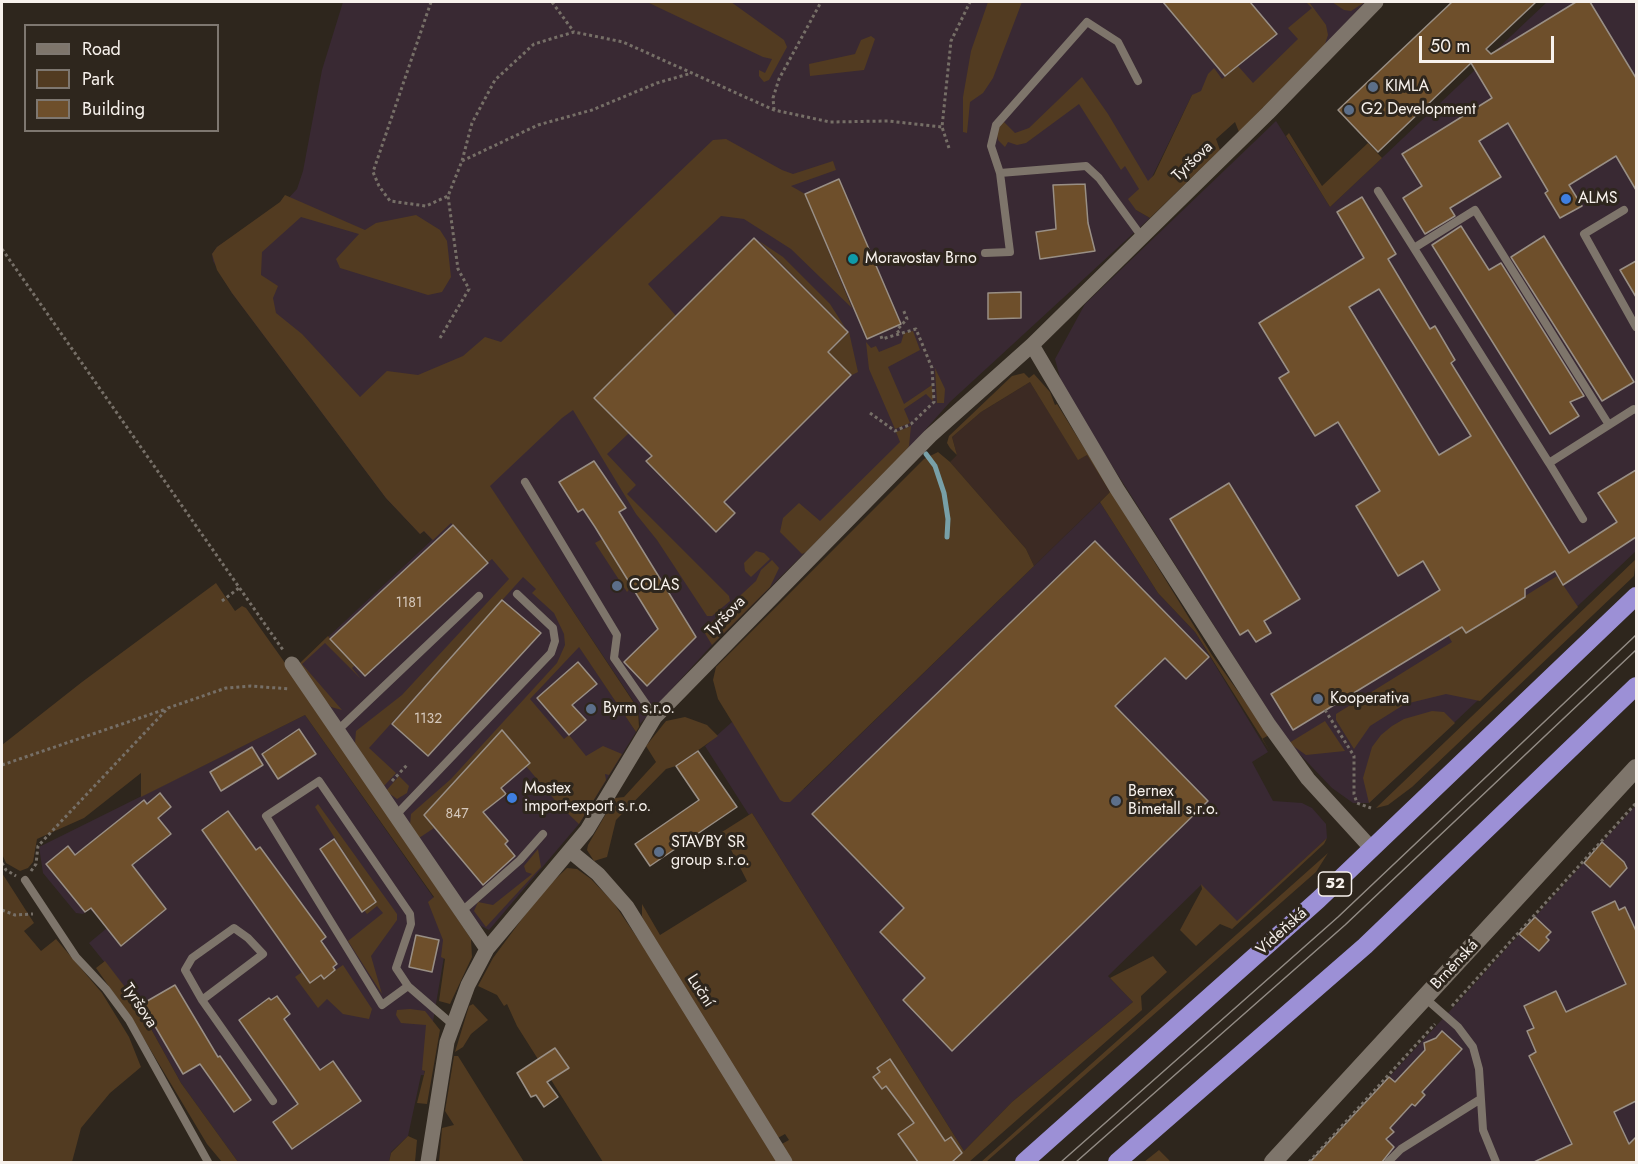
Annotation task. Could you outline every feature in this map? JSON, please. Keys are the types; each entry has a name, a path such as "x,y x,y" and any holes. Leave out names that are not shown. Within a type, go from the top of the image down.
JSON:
{"highway":[{"name":"Vídeňská","path":"1024,1162 1372,849 1636,596"},
{"path":"1117,1162 1365,946 1636,686"}],"street":[{"name":"Tyršova","path":"428,1162 432,1125 452,1024 487,949 587,830 655,717 930,436 1032,345 1268,113 1376,2"},
{"path":"1032,345 1053,386 1117,489 1269,725 1308,779 1372,849"},
{"path":"292,664 487,949"},
{"name":"Brněnská","path":"1273,1162 1636,768"},
{"name":"Luční","path":"570,851 598,874 627,907 785,1162"}],"lane":[{"path":"985,253 1010,252 1000,173 991,146 996,124 1087,22 1118,42 1138,81"},
{"path":"1000,173 1086,166 1099,178 1142,237"},
{"path":"1378,190 1583,519"},
{"path":"1414,248 1475,210 1609,425"},
{"path":"1624,210 1584,234 1636,327"},
{"path":"1549,463 1636,410"},
{"path":"525,482 617,634 614,658 655,717"},
{"path":"396,815 551,652 555,641 553,628 517,594"},
{"path":"338,730 479,596"},
{"path":"408,986 382,1005 266,816 319,781 410,914 411,924 396,968 408,986 452,1024"},
{"path":"462,911 520,860 543,834"},
{"name":"Tyršova","path":"25,880 76,957 129,1020 208,1162"},
{"path":"202,1000 263,954 249,938 234,928 192,958 185,970 202,1000 273,1101"},
{"path":"1425,998 1458,1027 1473,1047 1479,1069 1479,1100 1483,1130 1496,1162"},
{"path":"1389,1162 1401,1149 1479,1100"}],"path":[{"path":"431,2 373,172 379,186 390,201 426,206 448,196"},
{"path":"552,2 574,32"},
{"path":"774,110 773,98 780,79 821,2"},
{"path":"949,148 942,127 951,41 970,2"},
{"path":"440,338 469,289 458,268 448,196 462,161 472,123 495,80 534,44 574,32 623,42 774,110 830,122 888,121 942,127"},
{"path":"462,161 538,125 592,110 657,83 694,73"},
{"path":"2,249 292,664"},
{"path":"899,333 897,330 907,319 903,309"},
{"path":"870,413 895,431 911,424 934,402 932,368 916,329 882,339 880,333"},
{"path":"222,601 239,588"},
{"path":"2,765 226,688 251,686 310,689"},
{"path":"2,863 6,870 25,880 36,864 38,846 168,708"},
{"path":"1325,710 1354,756 1354,794 1357,803 1371,808"},
{"path":"381,793 407,765"},
{"path":"1309,1162 1636,803"},
{"path":"2,910 15,915 47,913"}],"shaded area":[{"path":"343,2 1365,2 1322,49 1233,113 1192,95 1136,210 1150,218 950,402 903,455 712,645 640,724 638,708 490,487 525,565 636,732 579,824 489,930 475,923 299,664 432,540 424,531 420,534 386,498 232,293 213,261 212,254 217,247 284,203 297,189 303,171 322,70"},
{"path":"1547,2 1636,2 1636,551 1369,803 1353,803 1332,788 1289,743 1063,389 1055,359 1085,304 1276,121 1330,207"},
{"path":"1030,382 1078,459 1087,455 1110,492 1034,566 1026,549 950,462 957,455 952,437 981,412"},
{"path":"1100,502 1158,593 1195,632 1268,752 1252,762 1273,801 1302,803 1312,808 1326,824 1327,838 1237,922 1201,885 1108,976 1133,1002 1012,1102 964,1151 752,813 749,815 705,746 732,722 804,789"},
{"path":"305,715 450,921 424,1075 421,1075 408,1136 391,1152 389,1162 238,1162 181,1083 135,1000 89,943 107,928 90,909 83,914 76,913 43,873 39,847"},
{"path":"1636,805 1636,1162 1311,1162 1460,1000"}],"green space":[{"path":"647,2 731,2 784,40 787,47 769,80 764,82 759,76 759,70 765,73 772,59 763,57"},
{"path":"988,2 1022,2 993,78 983,93 970,102 967,133 963,132 963,97 971,51"},
{"path":"1306,2 1309,2 1326,25 1328,35 1325,44 1239,132 1235,122 1216,139 1220,150 1150,218 1136,210 1128,199 1139,189 1125,166 1121,170 1079,104 1026,143 1017,145 1008,142 1005,147 998,140 996,130 1000,124 1004,122 1015,133 1029,128 1082,77 1108,114 1148,181 1154,175 1192,95 1201,91 1208,74 1214,68 1222,79 1238,66 1253,83 1298,39 1288,28 1312,8"},
{"path":"1332,2 1365,2 1351,11 1344,10"},
{"path":"871,36 875,39 864,70 810,76 809,64 855,54 861,40"},
{"path":"1289,133 1322,186 1368,143 1382,158 1330,207 1286,136"},
{"path":"726,139 793,174 833,161 836,170 791,186 805,194 852,308 791,249 744,219 721,216 648,284 676,316 594,398 629,433 607,454 636,485 627,494 729,596 730,601 712,616 707,616 657,540 636,514 573,410 562,418 490,486 638,709 639,727 636,732 579,647 530,699 564,739 569,735 586,756 603,746 622,754 609,775 605,774 606,780 579,824 559,805 526,766 530,763 502,730 424,815 434,828 419,838 410,825 411,814 451,779 557,663 565,645 564,634 554,613 532,593 536,589 523,577 369,748 396,773 383,787 355,743 356,731 402,695 509,579 492,559 487,563 451,523 433,540 424,531 420,534 386,498 232,293 217,270 212,254 217,247 280,202 285,195 365,230 376,223 416,215 440,230 447,241 451,277 442,292 428,295 340,268 336,259 359,234 301,217 262,252 261,275 278,286 273,298 276,313 302,334 360,397 387,371 418,375 463,356 485,337 501,342 713,140"},
{"path":"759,241 783,257 830,304 846,329"},
{"path":"913,331 920,350 888,367 904,404 932,385 933,401 926,394 904,409 910,423 895,429 869,369 866,342 871,348 876,346 879,352 901,343 904,333"},
{"path":"849,332 858,372 852,375 828,353"},
{"path":"935,368 945,389 944,403 937,403"},
{"path":"1024,373 1029,378 1034,374 1050,392 1055,405 1057,404 1212,655 1269,735 1262,739 1195,632 1158,593 1100,502 1110,492 1087,455 1078,460 1030,382 981,412 952,437 957,455 950,448 947,443 949,436 1012,376"},
{"path":"911,426 909,446 903,455 806,552 802,554 780,532 783,518 799,503 820,521 900,442 896,432"},
{"path":"938,452 950,462 1026,549 1034,566 790,802 784,802 780,800 718,699 713,680 716,667 924,459"},
{"path":"602,539 632,586 627,592 595,543"},
{"path":"756,551 764,553 770,559 751,577 745,571 744,563"},
{"path":"1636,559 1634,576 1412,787 1388,805 1376,808"},
{"path":"772,560 779,568 770,587 712,645 703,630 756,581 761,570"},
{"path":"1557,576 1578,607 1480,701 1446,694 1405,704 1370,726 1354,749 1336,720 1336,714 1452,642 1440,621 1454,613 1466,633"},
{"path":"216,583 235,611 242,606 246,608 471,939 472,957 450,1004 439,1001 445,959 441,957 443,940 428,902 434,897 305,715 141,797 141,773 84,818 37,839 33,862 28,868 20,871 6,863 2,854 2,745 82,682"},
{"path":"328,636 355,665 352,668 361,679 325,643 302,664 342,710 331,707 306,678 299,664"},
{"path":"1432,711 1444,712 1455,723 1369,803 1363,778 1372,747 1392,726 1404,719"},
{"path":"685,717 707,725 718,736 676,766 666,769 616,820 607,857 594,861 587,850 588,845 615,798 624,797 656,762 646,746 666,721"},
{"path":"1325,721 1345,751 1306,755 1289,743"},
{"path":"399,776 409,786 407,793 397,799 386,791"},
{"path":"318,804 397,914 397,920 371,956 382,994 348,941 383,913 377,906 367,914 364,910 376,902 315,807"},
{"path":"752,813 964,1151 1012,1102 1133,1002 1110,978 1153,956 1167,972 1141,996 1142,1010 969,1162 790,1162 780,1145 789,1140 785,1134 776,1139 652,942 642,916 642,904 660,935 747,881 722,832"},
{"path":"1327,838 1324,844 1232,929 1220,924 1196,946 1180,930 1202,889 1201,884 1237,921"},
{"path":"538,849 541,867 486,927 474,911 478,902 493,905 532,874 526,872 524,866"},
{"path":"1328,853 1316,872 986,1162 981,1162"},
{"path":"567,868 577,869 591,879 613,902 672,989 780,1162 603,1162 517,1026 507,1004 504,1006 497,995 478,986 493,958 542,892"},
{"path":"2,873 34,923 24,931 41,951 56,939 102,993 129,1037 141,1067 110,1093 81,1128 72,1162 2,1162"},
{"path":"105,961 135,1000 181,1083 238,1162 222,1162 207,1144 132,1019 96,968"},
{"path":"343,965 372,1009 369,1019 343,1014 327,999 318,1008 295,977 302,972 310,983 321,975 324,978"},
{"path":"473,1004 488,1020 471,1034 463,1047 455,1052 469,1006"},
{"path":"397,1010 425,1011 440,1030 427,1104 417,1103 425,1071 422,1070 426,1025 401,1023 396,1015"},
{"path":"454,1056 458,1056 524,1162 439,1162 442,1128 454,1125 445,1111"},
{"path":"408,1136 417,1140 415,1162 389,1162 391,1153"},
{"path":"1159,1150 1171,1162 1144,1162"}],"building":[{"path":"1163,2 1250,2 1277,34 1225,76"},
{"path":"1452,2 1536,2 1486,49 1491,54 1576,2 1590,2 1636,78 1636,190 1616,156 1569,185 1582,206 1560,218 1545,193 1548,191 1508,123 1479,141 1501,177 1450,208 1455,216 1425,234 1403,198 1422,186 1402,154 1492,98 1471,63 1378,152 1338,110"},
{"name":"Moravostav Brno","path":"839,179 901,324 867,339 805,194"},
{"path":"1085,184 1088,223 1095,251 1040,259 1036,232 1056,229 1053,185"},
{"path":"1362,197 1396,254 1388,259 1430,329 1435,326 1455,360 1451,363 1569,553 1617,522 1598,493 1636,470 1636,537 1563,585 1555,571 1525,589 1525,597 1466,633 1462,627 1293,730 1271,694 1440,590 1423,561 1398,576 1356,506 1380,491 1338,422 1315,436 1279,378 1289,372 1259,323 1364,258 1337,212","holes":["1379,289 1471,436 1439,455 1349,307"]},
{"path":"1461,226 1489,270 1501,263 1584,396 1570,402 1579,416 1550,434 1432,245"},
{"path":"1544,236 1634,382 1602,401 1511,257"},
{"path":"754,238 848,332 828,352 851,375 724,502 735,513 716,532 646,461 652,456 594,398"},
{"path":"1636,261 1636,297 1620,270"},
{"path":"1021,292 1021,318 988,319 988,293"},
{"path":"594,461 626,508 619,512 696,637 647,686 624,662 658,629 583,509 578,512 559,482"},
{"path":"1229,483 1300,599 1264,621 1271,633 1256,642 1248,630 1240,635 1170,519"},
{"path":"453,525 488,563 365,676 330,639"},
{"path":"1095,541 1209,657 1186,679 1165,658 1115,706 1208,801 952,1051 903,1000 925,978 880,932 904,908 812,814"},
{"path":"502,600 541,633 428,756 392,724"},
{"path":"578,662 597,684 572,705 586,720 569,735 537,698"},
{"path":"299,729 316,754 278,779 262,754"},
{"path":"502,730 530,763 501,788 506,794 483,812 508,841 505,844 515,856 483,885 424,815"},
{"path":"252,747 263,765 221,791 210,772"},
{"path":"698,751 737,807 650,866 635,844 699,800 676,766"},
{"path":"160,793 171,807 158,818 171,834 132,865 166,909 121,946 91,908 85,912 46,864 68,846 75,855 144,800 147,804"},
{"path":"228,811 256,850 260,847 326,937 321,941 337,964 333,967 335,970 324,979 321,975 310,983 202,830"},
{"path":"334,839 376,902 362,912 320,849"},
{"path":"1602,842 1624,862 1627,868 1610,887 1584,863"},
{"path":"1615,901 1619,910 1625,907 1636,931 1636,1101 1614,1112 1629,1144 1636,1137 1636,1162 1534,1162 1572,1144 1529,1056 1536,1052 1527,1031 1534,1028 1524,1006 1556,991 1566,1012 1626,984 1592,912"},
{"path":"1535,917 1551,932 1546,937 1549,940 1539,951 1519,934"},
{"path":"416,935 439,940 432,972 409,967"},
{"path":"175,985 218,1057 220,1056 251,1100 234,1112 200,1064 183,1074 142,1004"},
{"path":"277,996 290,1014 284,1019 320,1070 333,1061 361,1101 292,1149 273,1122 298,1104 239,1020 269,998 271,1000"},
{"path":"1442,1031 1462,1049 1422,1092 1425,1095 1415,1106 1412,1104 1390,1128 1394,1132 1386,1139 1394,1147 1382,1162 1310,1162 1389,1077 1395,1082 1425,1050 1424,1043 1436,1038"},
{"path":"555,1048 569,1068 547,1082 558,1097 544,1107 536,1095 531,1097 517,1073"},
{"path":"890,1059 945,1141 951,1137 962,1153 952,1162 918,1162 898,1134 914,1123 886,1086 882,1089 873,1077 880,1072 877,1068"}],"waterway":[{"path":"926,454 935,466 944,493 948,519 947,537"}],"tram line":[{"path":"1061,1162 1338,917 1636,635"},
{"path":"1076,1162 1345,925 1636,650"}],"place":[{"name":"KIMLA","path":"1373,87"},
{"name":"G2 Development","path":"1349,110"},
{"name":"ALMS","path":"1566,199"},
{"name":"Moravostav Brno","path":"853,259"},
{"name":"COLAS","path":"617,586"},
{"name":"Kooperativa","path":"1318,699"},
{"name":"Byrm s.r.o.","path":"591,709"},
{"name":"Mostex import-export s.r.o.","path":"512,798"},
{"name":"Bernex Bimetall s.r.o.","path":"1116,801"},
{"name":"STAVBY SR group s.r.o.","path":"659,852"}]}
